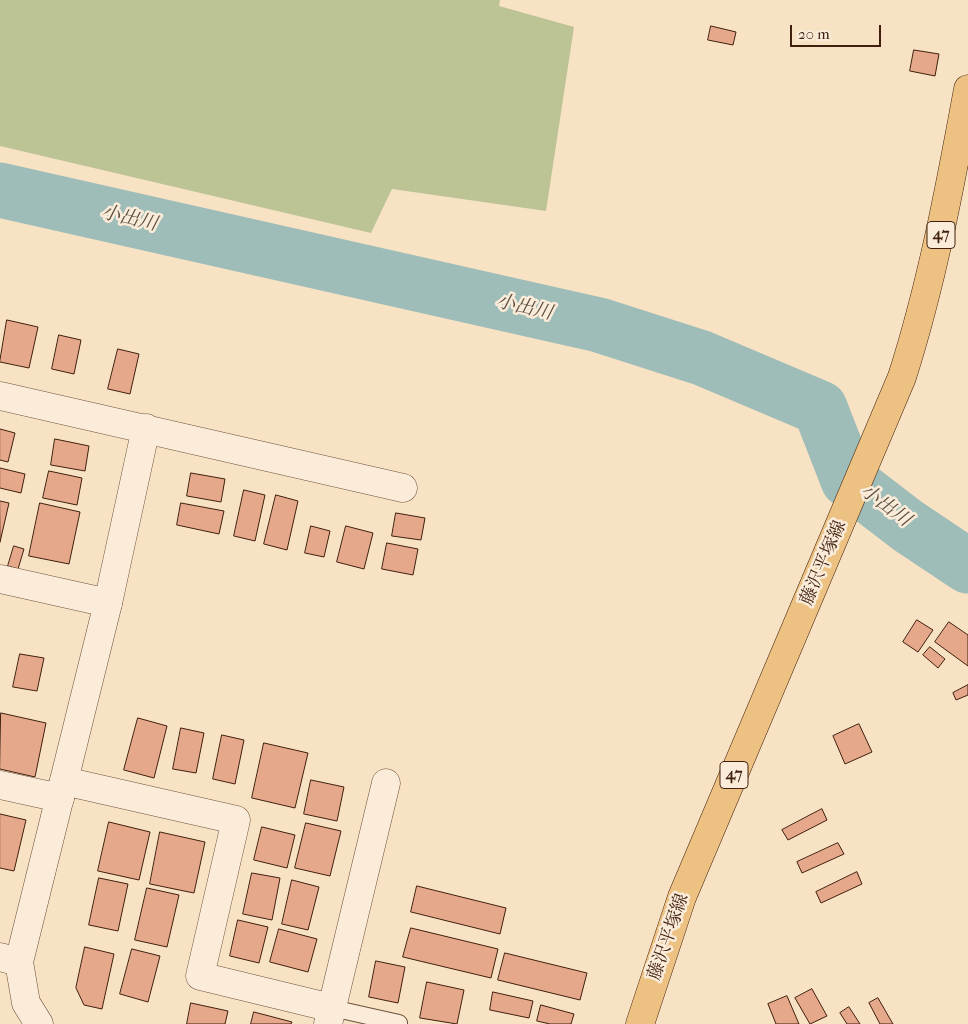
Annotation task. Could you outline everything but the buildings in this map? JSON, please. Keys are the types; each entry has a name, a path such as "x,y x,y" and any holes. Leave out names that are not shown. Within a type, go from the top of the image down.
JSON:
{"main road":[{"name":"藤沢平塚線","path":"635,1023 682,898 902,377 940,240 968,89"}],"street":[{"path":"0,396 403,488"},
{"path":"39,1024 26,1003 10,959 62,789 108,603 146,428"},
{"path":"0,579 108,603"},
{"path":"0,785 62,789 236,820 200,976 330,1016 386,783"}],"lane":[{"path":"330,1016 399,1023"}],"green space":[{"path":"0,0 500,0 499,6 574,27 546,211 392,189 371,233 0,146"}],"waterway":[{"name":"小出川","path":"0,190 599,325 702,358 820,408 848,480 908,526 968,566"}]}
